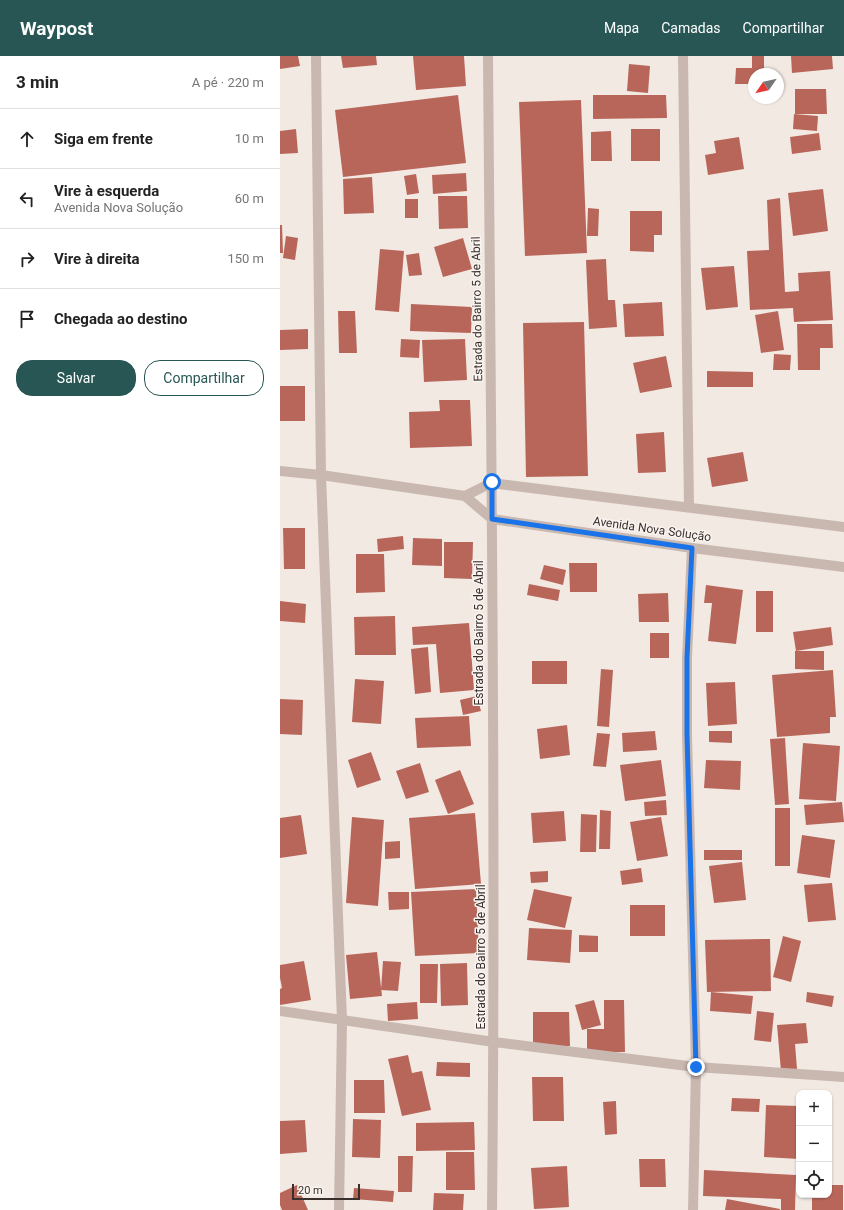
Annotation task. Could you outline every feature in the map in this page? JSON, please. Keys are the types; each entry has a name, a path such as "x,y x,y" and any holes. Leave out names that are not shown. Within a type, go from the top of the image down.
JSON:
{"street":[{"path":"316,56 321,475 342,1020 339,1210"},
{"name":"Estrada do Bairro 5 de Abril","path":"488,56 492,482 494,1042 492,1210"},
{"path":"683,56 689,507"},
{"path":"280,472 321,475 465,496 492,519"},
{"path":"465,496 492,482 844,526"},
{"name":"Avenida Nova Solução","path":"492,519 692,548 844,567"},
{"path":"692,548 687,658 687,734 696,1067 693,1210"},
{"path":"280,1011 494,1042 696,1067 844,1077"}],"building":[{"path":"280,56 298,56 300,66 280,69"},
{"path":"341,56 376,56 377,65 343,68"},
{"path":"413,56 464,56 466,86 416,90"},
{"path":"752,56 764,56 764,68 752,68"},
{"path":"791,56 832,56 833,69 792,73"},
{"path":"629,64 650,66 648,93 627,91"},
{"path":"736,68 748,68 748,84 735,84"},
{"path":"795,89 826,89 827,114 795,114"},
{"path":"458,95 466,163 343,177 335,110"},
{"path":"593,95 666,95 667,118 593,119"},
{"path":"581,100 587,253 525,256 519,102"},
{"path":"794,114 818,116 817,131 793,129"},
{"path":"296,129 298,153 280,154 280,131"},
{"path":"631,129 660,129 660,161 631,161"},
{"path":"611,131 612,161 591,161 591,132"},
{"path":"819,133 821,150 792,154 790,137"},
{"path":"739,137 744,169 708,175 705,155 716,153 714,141"},
{"path":"466,173 467,191 433,194 432,175"},
{"path":"416,174 419,193 407,195 404,176"},
{"path":"372,177 374,213 344,214 343,179"},
{"path":"823,189 828,231 793,236 788,193"},
{"path":"438,196 467,196 468,228 439,229"},
{"path":"780,198 785,292 799,291 798,273 830,271 833,320 794,322 793,308 750,310 747,251 769,250 767,200"},
{"path":"405,199 418,199 418,218 405,218"},
{"path":"588,208 599,209 598,236 587,236"},
{"path":"630,211 662,211 662,235 654,235 654,252 630,251"},
{"path":"280,225 282,225 283,253 280,253"},
{"path":"286,236 298,238 295,260 283,258"},
{"path":"463,238 472,269 443,277 434,247"},
{"path":"380,249 404,251 399,312 375,310"},
{"path":"419,253 422,275 409,276 406,255"},
{"path":"606,259 608,300 615,300 617,327 589,329 586,260"},
{"path":"734,266 738,307 706,310 701,268"},
{"path":"662,302 664,336 625,337 623,304"},
{"path":"411,304 472,307 471,333 410,331"},
{"path":"338,311 355,311 357,353 339,353"},
{"path":"778,311 784,350 761,353 755,315"},
{"path":"584,322 588,476 526,477 523,323"},
{"path":"797,324 832,324 833,348 820,348 820,370 798,370"},
{"path":"308,329 308,349 280,350 280,330"},
{"path":"401,339 420,340 419,358 400,357"},
{"path":"465,339 467,380 424,382 422,340"},
{"path":"774,354 791,355 790,370 773,370"},
{"path":"666,356 672,387 640,393 633,363"},
{"path":"707,371 753,372 753,387 707,387"},
{"path":"280,386 305,386 305,421 280,421"},
{"path":"439,400 470,400 472,446 410,448 409,412 440,411"},
{"path":"664,432 666,472 638,473 636,434"},
{"path":"743,452 748,481 712,487 707,458"},
{"path":"283,528 305,528 305,569 284,569"},
{"path":"403,536 404,549 378,552 377,539"},
{"path":"413,538 442,539 442,566 412,565"},
{"path":"444,542 473,542 472,579 444,578"},
{"path":"356,554 384,554 385,592 356,593"},
{"path":"569,563 597,563 597,592 570,592"},
{"path":"544,565 566,570 563,585 540,579"},
{"path":"529,584 560,590 558,601 527,595"},
{"path":"706,585 743,590 736,644 708,641 712,603 704,603"},
{"path":"756,591 773,591 773,632 756,632"},
{"path":"668,593 669,622 639,622 638,594"},
{"path":"280,601 306,604 305,623 280,621"},
{"path":"395,616 396,655 355,655 354,617"},
{"path":"469,623 474,690 440,693 436,644 413,645 412,627"},
{"path":"831,627 833,645 796,651 793,632"},
{"path":"650,633 669,633 669,658 650,658"},
{"path":"428,647 431,692 415,694 411,649"},
{"path":"795,651 824,651 824,670 795,669"},
{"path":"532,661 567,661 567,684 532,684"},
{"path":"601,669 613,670 609,727 597,726"},
{"path":"833,670 836,717 830,717 830,733 777,737 772,675"},
{"path":"355,679 384,681 381,724 352,722"},
{"path":"735,682 737,724 708,726 706,683"},
{"path":"477,696 481,711 463,715 460,700"},
{"path":"280,699 303,700 302,735 280,734"},
{"path":"469,716 471,746 417,748 415,718"},
{"path":"567,725 570,755 540,759 537,729"},
{"path":"655,731 657,750 623,752 622,733"},
{"path":"709,731 732,731 732,743 709,742"},
{"path":"597,733 610,734 606,767 593,766"},
{"path":"785,738 789,804 775,805 770,739"},
{"path":"803,743 840,746 836,801 799,799"},
{"path":"371,752 381,780 357,788 348,760"},
{"path":"661,760 666,796 625,801 620,765"},
{"path":"706,760 741,761 740,790 704,788"},
{"path":"420,763 429,792 406,799 396,771"},
{"path":"460,770 474,804 448,814 435,780"},
{"path":"666,800 667,815 645,816 644,802"},
{"path":"842,802 844,822 806,825 804,805"},
{"path":"775,808 790,808 790,866 775,866"},
{"path":"600,810 611,811 610,849 599,849"},
{"path":"564,811 566,841 533,843 531,813"},
{"path":"475,813 481,884 415,889 409,818"},
{"path":"581,814 597,815 596,852 580,852"},
{"path":"301,815 307,854 280,858 280,818"},
{"path":"352,817 384,820 378,906 346,903"},
{"path":"661,817 668,856 637,861 630,822"},
{"path":"802,835 835,840 830,878 797,873"},
{"path":"400,841 400,858 385,859 385,842"},
{"path":"704,850 742,850 742,860 704,860"},
{"path":"742,862 746,900 714,903 709,866"},
{"path":"641,868 643,882 622,885 620,871"},
{"path":"548,871 548,882 531,883 530,872"},
{"path":"832,883 836,920 808,922 804,885"},
{"path":"476,889 479,953 415,956 411,892"},
{"path":"534,889 572,897 565,928 527,920"},
{"path":"388,892 409,892 409,909 389,910"},
{"path":"630,905 665,905 665,936 630,936"},
{"path":"529,928 572,930 570,963 527,960"},
{"path":"579,935 598,936 598,952 579,952"},
{"path":"783,936 801,941 791,982 773,977"},
{"path":"770,939 771,991 707,992 705,940"},
{"path":"377,952 382,996 350,999 346,955"},
{"path":"304,961 311,1000 280,1005 280,989 282,988 280,965"},
{"path":"383,961 401,962 398,991 381,990"},
{"path":"467,963 468,1005 441,1006 440,964"},
{"path":"420,964 438,964 437,1003 420,1003"},
{"path":"711,992 753,996 751,1014 710,1011"},
{"path":"807,992 834,996 832,1007 806,1002"},
{"path":"594,1000 601,1025 582,1030 575,1005"},
{"path":"604,1000 624,1000 625,1052 587,1052 587,1029 604,1029"},
{"path":"417,1002 418,1019 388,1021 387,1004"},
{"path":"757,1011 774,1013 771,1042 754,1040"},
{"path":"533,1012 569,1012 570,1046 533,1046"},
{"path":"806,1023 808,1043 795,1044 797,1069 781,1071 777,1025"},
{"path":"408,1055 412,1073 422,1071 431,1110 402,1116 388,1059"},
{"path":"437,1062 470,1063 470,1077 436,1076"},
{"path":"532,1077 563,1077 564,1121 533,1121"},
{"path":"354,1080 384,1080 385,1113 354,1113"},
{"path":"732,1098 760,1099 759,1112 731,1111"},
{"path":"616,1101 617,1134 605,1135 603,1102"},
{"path":"766,1105 796,1106 796,1159 764,1157"},
{"path":"353,1119 381,1120 380,1158 352,1157"},
{"path":"305,1120 307,1152 280,1154 280,1121"},
{"path":"474,1122 475,1150 416,1151 416,1123"},
{"path":"446,1152 474,1152 475,1190 446,1190"},
{"path":"398,1156 413,1156 412,1192 398,1192"},
{"path":"639,1159 665,1159 666,1187 640,1187"},
{"path":"567,1166 569,1207 534,1209 531,1168"},
{"path":"704,1170 796,1175 795,1210 781,1210 781,1199 703,1196"},
{"path":"297,1185 308,1210 282,1210 280,1205 280,1193"},
{"path":"832,1185 843,1185 843,1210 812,1210 812,1198 832,1198"},
{"path":"354,1188 394,1191 393,1202 353,1199"},
{"path":"434,1193 464,1194 463,1210 433,1210"},
{"path":"727,1199 780,1209 780,1210 725,1210"}],"route":[{"path":"492,482 492,519 692,548 687,658 687,734 696,1067"}]}
